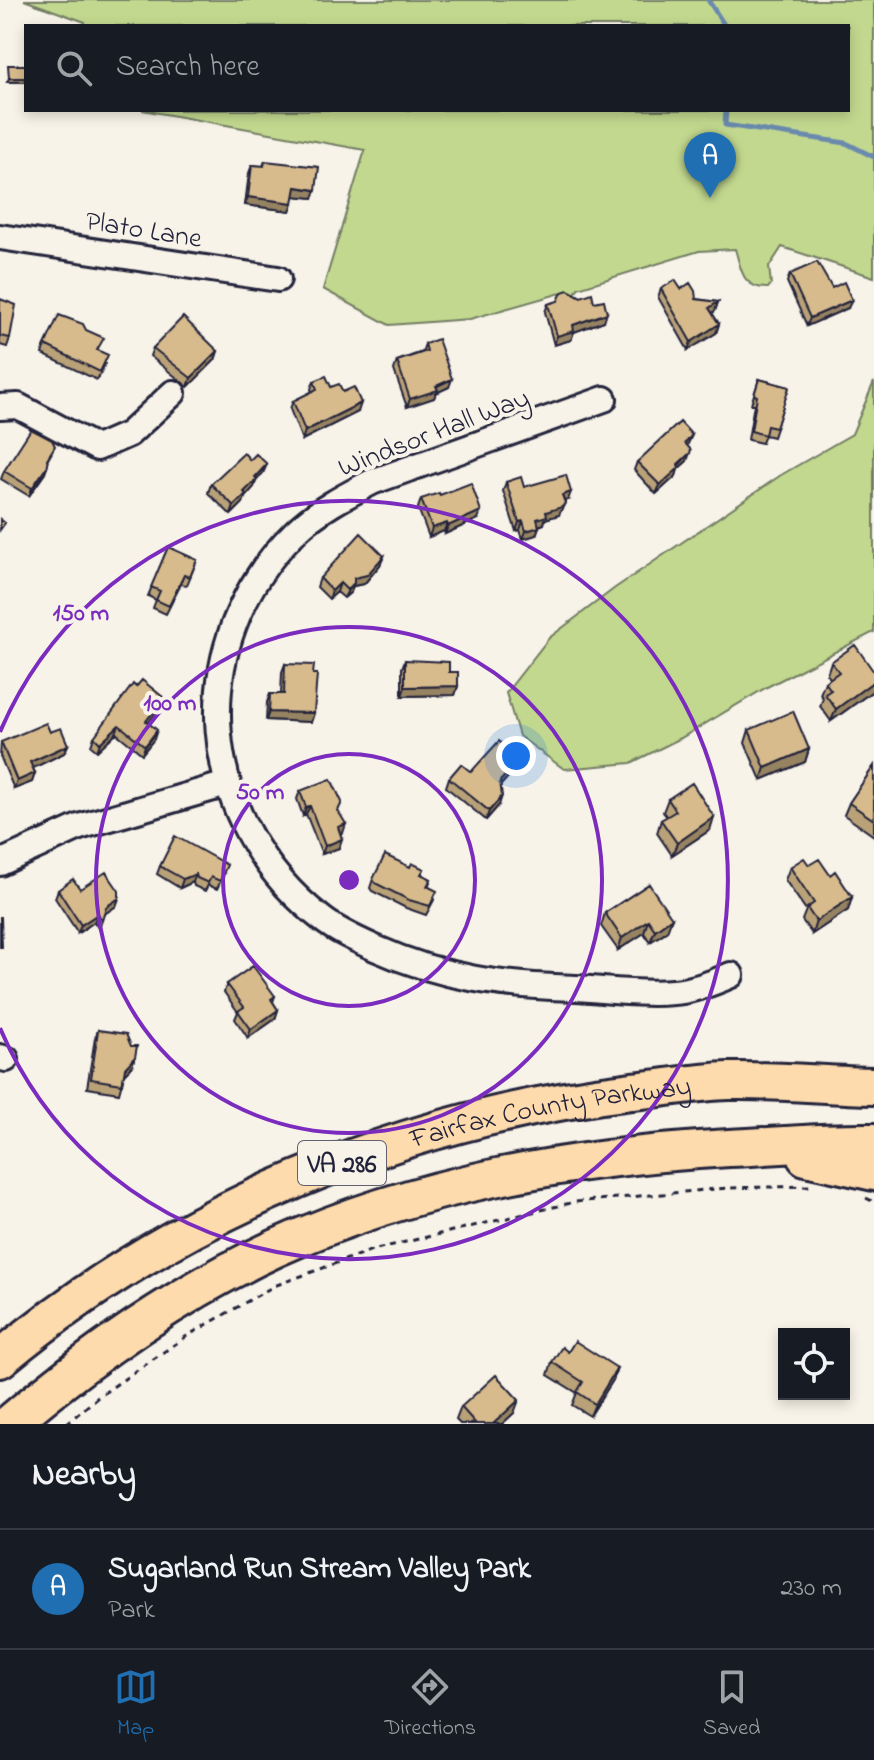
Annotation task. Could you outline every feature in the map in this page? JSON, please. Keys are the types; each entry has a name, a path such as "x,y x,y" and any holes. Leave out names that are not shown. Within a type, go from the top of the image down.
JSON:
{"highway":[{"path":"728,1081 831,1076 874,1067"},
{"name":"Fairfax County Parkway","path":"0,1359 52,1316 108,1278 191,1229 296,1179 436,1130 588,1097 728,1081 874,1086"},
{"name":"Fairfax County Parkway","path":"9,1424 91,1357 148,1318 230,1270 323,1228 414,1199 535,1168 674,1151 874,1142"},
{"path":"729,1148 815,1158 867,1184"}],"street":[{"name":"Plato Lane","path":"0,237 278,279"},
{"path":"0,407 18,406 97,448 129,434 173,393"},
{"name":"Windsor Hall Way","path":"604,399 372,482 342,498 298,530 257,578 242,605 227,649 218,695 220,755 239,817 276,876 324,922 398,958 478,981 527,986 673,992 704,986 731,975"},
{"path":"0,863 79,827 227,784"}],"path":[{"path":"867,1184 874,1202"},
{"path":"66,1424 98,1397 187,1336 249,1300 274,1286 372,1250 575,1202 727,1188 817,1186"}],"green space":[{"path":"24,0 874,0 874,277 782,247 769,267 771,284 768,288 759,287 747,281 735,249 699,251 578,288 574,296 561,293 470,319 389,325 323,289 365,150 153,112 850,112 850,24 85,22"},
{"path":"874,382 874,632 631,763 564,769 519,736 506,693 549,638 615,588 781,475 852,434"}],"building":[{"path":"8,65 24,65 24,78 9,78"},
{"path":"265,161 319,167 316,190 296,187 293,203 248,197 252,165 264,166"},
{"path":"817,262 832,288 844,282 852,300 810,318 790,274"},
{"path":"675,280 681,289 690,283 696,299 718,302 709,308 719,324 691,342 661,289"},
{"path":"568,290 581,297 592,293 594,302 604,300 607,313 573,325 574,331 557,336 548,304 558,301 562,292"},
{"path":"0,299 16,305 10,338 0,336"},
{"path":"59,315 83,324 86,330 104,338 97,350 108,355 100,372 45,345"},
{"path":"183,317 218,351 191,378 153,348"},
{"path":"438,339 452,379 436,386 438,390 410,399 397,361 427,351 425,344"},
{"path":"326,376 331,387 339,384 343,392 354,387 361,403 305,431 293,401 317,389 314,381"},
{"path":"759,379 789,387 776,428 767,426 765,435 751,431 757,396 754,395"},
{"path":"680,422 692,435 685,443 691,450 678,464 679,468 660,485 637,462"},
{"path":"31,429 52,440 55,446 47,459 48,465 32,488 4,471"},
{"path":"244,453 250,460 256,454 267,464 234,506 211,484"},
{"path":"566,475 571,492 562,495 565,503 537,519 539,527 526,531 523,521 519,522 506,482 521,477 524,487"},
{"path":"471,483 481,511 448,526 447,523 432,528 421,499"},
{"path":"361,533 384,556 367,575 354,578 354,583 347,590 340,583 332,591 320,578"},
{"path":"168,547 197,560 190,577 184,575 169,606 156,600 160,591 151,587"},
{"path":"855,645 874,672 874,681 836,709 825,694 831,690 825,682 839,672 831,662"},
{"path":"405,660 449,662 449,672 458,672 458,686 405,687"},
{"path":"285,664 314,665 313,674 317,674 314,713 269,712 270,694 284,694"},
{"path":"142,680 164,698 146,721 157,730 145,746 119,725 100,743 94,737 133,684 136,687"},
{"path":"793,711 809,749 765,768 749,730"},
{"path":"46,723 50,732 61,728 68,745 30,762 35,773 17,781 1,742"},
{"path":"499,741 513,753 506,761 513,767 500,781 502,796 489,811 449,778 461,764 471,772"},
{"path":"874,766 874,820 849,803"},
{"path":"331,779 342,802 338,811 346,824 338,827 342,839 325,846 310,806 306,807 300,791"},
{"path":"692,783 714,817 677,843 661,820 676,811 668,799"},
{"path":"175,836 227,865 220,881 211,877 208,883 197,878 196,874 183,879 160,866"},
{"path":"385,855 410,867 412,863 424,869 421,874 431,879 427,886 437,891 430,906 409,900 375,883 373,879"},
{"path":"804,858 809,865 819,859 830,875 835,871 852,897 816,921 807,908 814,903 790,867"},
{"path":"106,872 119,891 119,898 106,907 102,920 98,914 81,925 58,890 73,879 80,889"},
{"path":"649,884 672,918 655,930 648,920 622,938 605,913"},
{"path":"1,917 2,947 0,947"},
{"path":"253,966 275,996 271,999 278,1010 251,1029 238,1011 244,1007 227,984"},
{"path":"98,1030 126,1034 131,1046 137,1046 135,1057 125,1068 122,1084 91,1079"},
{"path":"575,1341 617,1368 595,1404 577,1392 583,1382 552,1362 562,1347 568,1352"},
{"path":"496,1375 519,1400 493,1424 476,1424 461,1407"}],"waterway":[{"path":"708,0 724,24"},
{"path":"726,112 725,125 846,143 874,157"}],"place":[{"name":"Sugarland Run Stream Valley Park","path":"710,198"}]}
